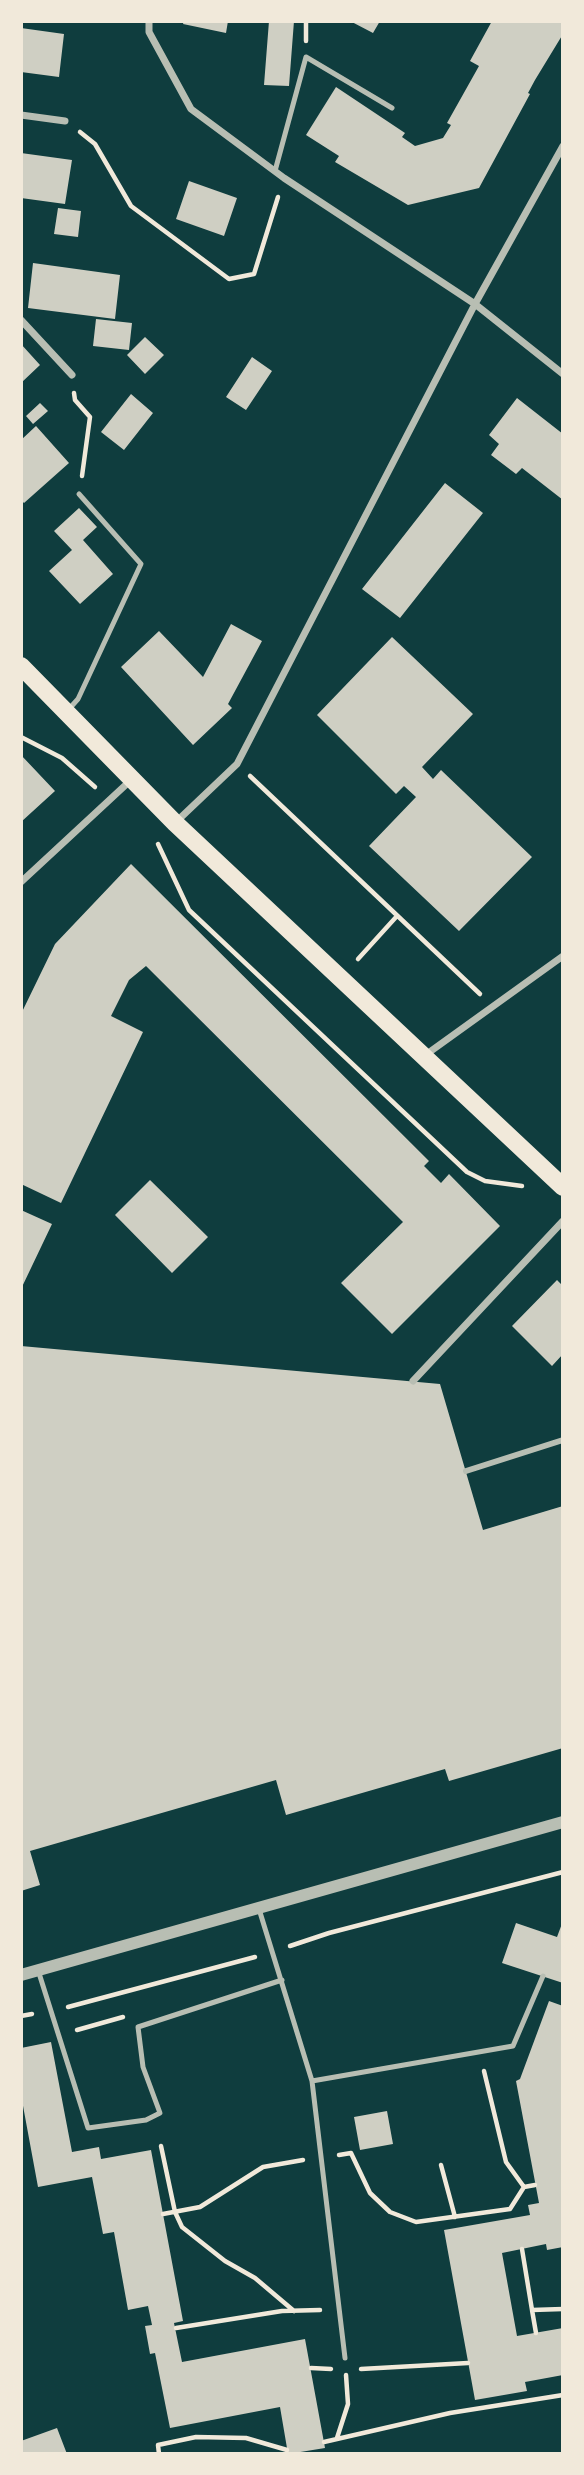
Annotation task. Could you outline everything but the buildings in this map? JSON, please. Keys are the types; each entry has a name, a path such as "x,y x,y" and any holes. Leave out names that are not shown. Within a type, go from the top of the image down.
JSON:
{"main road":[{"path":"21,666 175,823 563,1187"}],"street":[{"path":"149,21 149,32 191,109 284,178 475,304 563,374"},
{"path":"21,115 65,121"},
{"path":"175,823 237,764 475,304 563,146"},
{"path":"21,320 72,374"},
{"path":"21,882 131,780"},
{"path":"424,1057 563,956"},
{"path":"413,1381 563,1221"},
{"path":"466,1471 563,1440"},
{"path":"21,1975 563,1822"}],"lane":[{"path":"275,171 306,57 391,108"},
{"path":"65,712 78,699 141,564 79,494"},
{"path":"259,1906 312,2081 345,2358"},
{"path":"38,1970 88,2128 146,2120 160,2113 143,2067 138,2026 282,1980"},
{"path":"312,2081 513,2046 544,1976"}],"path":[{"path":"65,121 95,144 131,206 229,279 254,274 284,178"},
{"path":"72,374 75,400 90,417 79,494"},
{"path":"21,737 62,758 110,800"},
{"path":"237,764 492,1006"},
{"path":"153,836 189,910 478,1179 520,1185 528,1190"},
{"path":"340,978 397,915"},
{"path":"59,2035 124,2017 138,2026"},
{"path":"480,2051 506,2162 524,2187"},
{"path":"161,2146 175,2212 182,2227 201,2244 255,2278 294,2311"},
{"path":"163,2214 200,2207 263,2167 351,2153 370,2193 390,2212 416,2222 510,2209 524,2187 535,2185"},
{"path":"441,2165 455,2217"},
{"path":"522,2249 536,2333"},
{"path":"532,2310 563,2309"},
{"path":"176,2328 294,2311 338,2310"},
{"path":"337,2439 348,2404 345,2358"},
{"path":"311,2368 345,2370 468,2363"},
{"path":"324,2442 450,2413 563,2395"},
{"path":"159,2454 158,2445 196,2437 246,2438 287,2450"}]}
